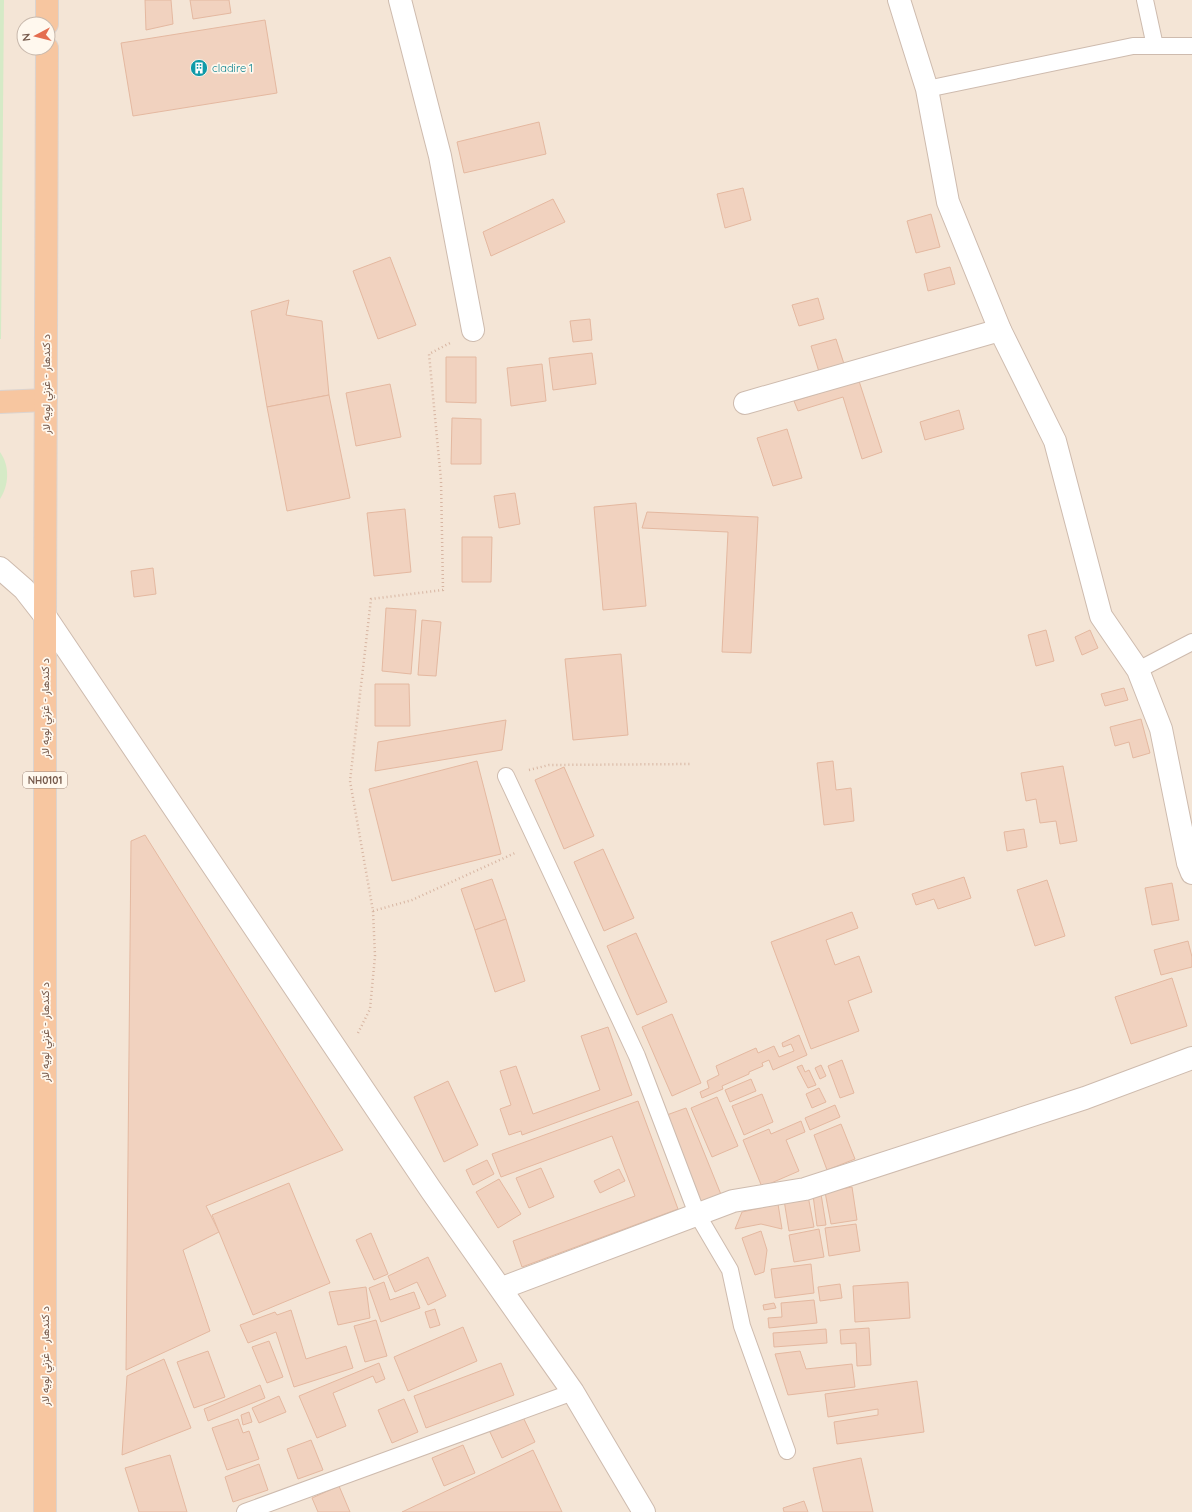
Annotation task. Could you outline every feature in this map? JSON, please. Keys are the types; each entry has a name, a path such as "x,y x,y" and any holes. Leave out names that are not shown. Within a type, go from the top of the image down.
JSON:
{"highway":[{"path":"47,0 47,16"},
{"name":"د کندهار - غزني لويه لار","path":"45,1512 45,616 47,56"},
{"path":"0,402 46,400"}],"street":[{"path":"400,0 440,156 473,330"},
{"path":"899,0 927,89 948,202 1000,330 1055,441 1101,616 1138,670 1161,729 1188,863 1192,873"},
{"path":"745,403 1000,330"},
{"path":"0,568 24,589 45,616 431,1190 502,1288 573,1392 644,1512"},
{"path":"502,1288 733,1201 805,1189 1085,1098 1192,1058"}],"lane":[{"path":"1145,0 1155,46"},
{"path":"927,89 1133,46 1192,46"},
{"path":"1138,670 1192,642"},
{"path":"506,776 637,1056 697,1214 730,1270 742,1326 788,1451"},
{"path":"245,1512 573,1392"}],"path":[{"path":"344,1061 370,1009 375,956 373,911 350,781 371,599 443,590 441,480 429,354 473,330"},
{"path":"506,776 549,765 692,764"},
{"path":"373,911 412,900 537,844"}],"shaded area":[{"path":"0,0 1192,0 1192,1512 0,1512"}],"green space":[{"path":"0,0 4,0 1,339 0,339"},
{"path":"0,452 7,469 7,482 0,499"}],"building":[{"path":"145,0 171,0 173,24 146,30"},
{"path":"190,0 229,0 231,13 193,19"},
{"name":"cladire 1","path":"265,20 277,93 133,116 121,43"},
{"path":"539,122 546,154 464,173 457,142"},
{"path":"743,188 751,220 725,228 717,194"},
{"path":"553,199 565,222 491,256 483,232"},
{"path":"931,214 940,247 916,253 907,221"},
{"path":"390,257 416,325 378,339 353,271"},
{"path":"950,267 955,284 928,291 924,274"},
{"path":"818,298 824,319 799,326 792,305"},
{"path":"289,300 286,315 322,321 329,395 267,407 251,311"},
{"path":"590,319 592,340 573,342 570,321"},
{"path":"836,339 845,367 820,375 811,346"},
{"path":"592,353 596,384 553,390 549,358"},
{"path":"446,357 476,357 476,403 446,402"},
{"path":"542,364 546,401 511,406 507,368"},
{"path":"859,381 882,452 862,459 843,397 798,411 794,401"},
{"path":"390,384 401,437 356,446 346,393"},
{"path":"329,395 350,498 287,511 267,407"},
{"path":"959,410 964,429 925,440 920,422"},
{"path":"452,418 481,419 481,464 451,464"},
{"path":"787,429 802,478 773,486 757,438"},
{"path":"515,493 520,524 499,528 494,496"},
{"path":"636,503 646,606 603,610 594,507"},
{"path":"405,509 411,572 374,576 367,513"},
{"path":"647,512 758,517 751,653 722,652 728,532 642,528"},
{"path":"462,537 492,537 491,582 462,582"},
{"path":"153,568 156,594 134,597 131,571"},
{"path":"386,608 416,610 411,674 382,671"},
{"path":"422,620 441,622 436,676 418,675"},
{"path":"1046,630 1054,661 1036,666 1028,635"},
{"path":"1090,630 1098,648 1082,655 1075,637"},
{"path":"621,654 628,735 573,740 565,659"},
{"path":"375,684 409,684 410,726 375,726"},
{"path":"1124,688 1128,700 1105,706 1101,694"},
{"path":"1141,719 1150,753 1133,758 1129,742 1115,746 1110,727"},
{"path":"506,720 502,750 375,771 378,742"},
{"path":"477,761 501,854 392,881 369,789"},
{"path":"833,761 836,790 851,788 854,821 824,825 817,763"},
{"path":"1063,766 1077,841 1060,844 1056,821 1040,823 1036,799 1026,801 1021,773"},
{"path":"564,767 594,836 564,849 535,780"},
{"path":"1024,829 1027,847 1007,851 1004,832"},
{"path":"145,835 343,1150 206,1206 219,1232 183,1250 210,1331 126,1370 131,841"},
{"path":"603,849 634,918 604,931 574,862"},
{"path":"964,877 971,898 938,909 934,899 916,905 912,894"},
{"path":"492,879 506,919 475,930 461,889"},
{"path":"1047,880 1065,936 1035,946 1017,890"},
{"path":"1172,883 1179,920 1152,925 1145,888"},
{"path":"852,912 858,928 826,940 835,965 859,956 872,992 848,1001 859,1031 811,1049 771,942"},
{"path":"506,919 525,981 495,992 475,930"},
{"path":"636,933 667,1002 637,1015 607,946"},
{"path":"1188,941 1192,957 1192,967 1161,975 1154,950"},
{"path":"1172,978 1187,1026 1131,1044 1115,997"},
{"path":"672,1014 701,1083 672,1096 642,1027"},
{"path":"608,1027 632,1095 522,1135 521,1131 509,1135 500,1109 511,1105 500,1071 516,1066 533,1114 600,1090 581,1036"},
{"path":"799,1035 807,1055 773,1070 769,1060 762,1063 763,1066 749,1072 749,1074 722,1086 723,1089 702,1098 700,1092 709,1088 707,1081 719,1075 716,1066 756,1048 758,1053 774,1046 779,1057 794,1051 791,1044 783,1047 782,1043"},
{"path":"842,1060 854,1093 840,1098 828,1066"},
{"path":"802,1065 805,1072 809,1070 816,1085 808,1088 797,1067"},
{"path":"821,1065 826,1076 820,1079 815,1068"},
{"path":"751,1079 756,1091 730,1102 725,1090"},
{"path":"448,1081 478,1145 444,1162 414,1097"},
{"path":"819,1088 826,1102 812,1108 806,1094"},
{"path":"762,1094 773,1122 744,1135 732,1106"},
{"path":"717,1097 738,1146 712,1157 691,1108"},
{"path":"638,1101 678,1209 522,1267 513,1241 635,1196 612,1136 501,1177 492,1154"},
{"path":"835,1105 840,1117 810,1130 805,1118"},
{"path":"686,1108 722,1197 700,1206 664,1116"},
{"path":"801,1121 805,1132 786,1140 799,1171 762,1187 743,1140 769,1129 771,1134"},
{"path":"841,1124 855,1159 827,1170 814,1135"},
{"path":"487,1160 494,1174 473,1185 466,1170"},
{"path":"541,1168 554,1197 529,1208 516,1178"},
{"path":"619,1169 625,1181 600,1193 594,1181"},
{"path":"499,1179 521,1214 498,1228 476,1192"},
{"path":"289,1183 330,1283 253,1315 212,1215"},
{"path":"852,1187 857,1220 831,1224 825,1192"},
{"path":"821,1194 826,1225 817,1226 813,1195"},
{"path":"808,1196 814,1227 789,1231 784,1200"},
{"path":"778,1204 782,1229 761,1224 735,1229 742,1212"},
{"path":"856,1224 860,1251 829,1256 825,1228"},
{"path":"819,1229 824,1257 794,1262 789,1235"},
{"path":"761,1231 767,1250 764,1272 755,1275 742,1238"},
{"path":"371,1233 388,1274 374,1280 356,1240"},
{"path":"428,1257 446,1296 428,1305 417,1282 395,1292 388,1276"},
{"path":"811,1264 814,1293 775,1298 771,1269"},
{"path":"384,1282 390,1300 414,1292 420,1308 381,1322 369,1288"},
{"path":"908,1282 910,1318 855,1322 853,1286"},
{"path":"840,1284 842,1298 820,1301 818,1287"},
{"path":"366,1287 370,1318 338,1325 329,1292"},
{"path":"814,1300 817,1323 769,1328 768,1318 782,1317 781,1303"},
{"path":"774,1303 776,1308 764,1310 763,1305"},
{"path":"435,1309 440,1325 430,1328 425,1312"},
{"path":"291,1310 306,1359 346,1346 353,1368 294,1387 276,1332 248,1343 240,1325 275,1312 277,1315"},
{"path":"376,1320 387,1356 365,1362 354,1326"},
{"path":"463,1327 477,1361 408,1391 394,1357"},
{"path":"869,1328 871,1365 857,1366 856,1343 841,1344 840,1330"},
{"path":"826,1329 827,1343 774,1347 773,1333"},
{"path":"269,1341 283,1377 267,1383 252,1347"},
{"path":"208,1351 225,1397 194,1408 177,1362"},
{"path":"800,1351 806,1369 852,1364 855,1387 788,1395 775,1354"},
{"path":"164,1359 191,1428 122,1455 127,1376"},
{"path":"379,1363 385,1379 376,1383 373,1376 333,1393 346,1426 317,1438 299,1396"},
{"path":"501,1363 514,1395 426,1428 414,1396"},
{"path":"917,1381 924,1432 837,1444 834,1422 878,1415 878,1409 828,1417 825,1394"},
{"path":"260,1385 265,1398 208,1421 204,1409"},
{"path":"279,1396 286,1412 259,1423 252,1408"},
{"path":"404,1399 418,1432 392,1443 378,1410"},
{"path":"249,1412 252,1422 243,1425 241,1415"},
{"path":"522,1415 535,1442 502,1458 489,1430"},
{"path":"238,1419 243,1433 249,1431 259,1459 227,1470 212,1428"},
{"path":"311,1440 323,1470 298,1479 287,1449"},
{"path":"463,1445 475,1473 444,1486 432,1458"},
{"path":"533,1450 562,1512 402,1512"},
{"path":"170,1455 187,1512 139,1512 125,1468"},
{"path":"861,1458 873,1512 823,1512 813,1468"},
{"path":"259,1464 268,1490 233,1502 225,1477"},
{"path":"339,1486 350,1512 318,1512 312,1498"},
{"path":"804,1501 808,1512 784,1512 783,1508"}],"place":[{"name":"cladire 1","path":"199,68"}]}
